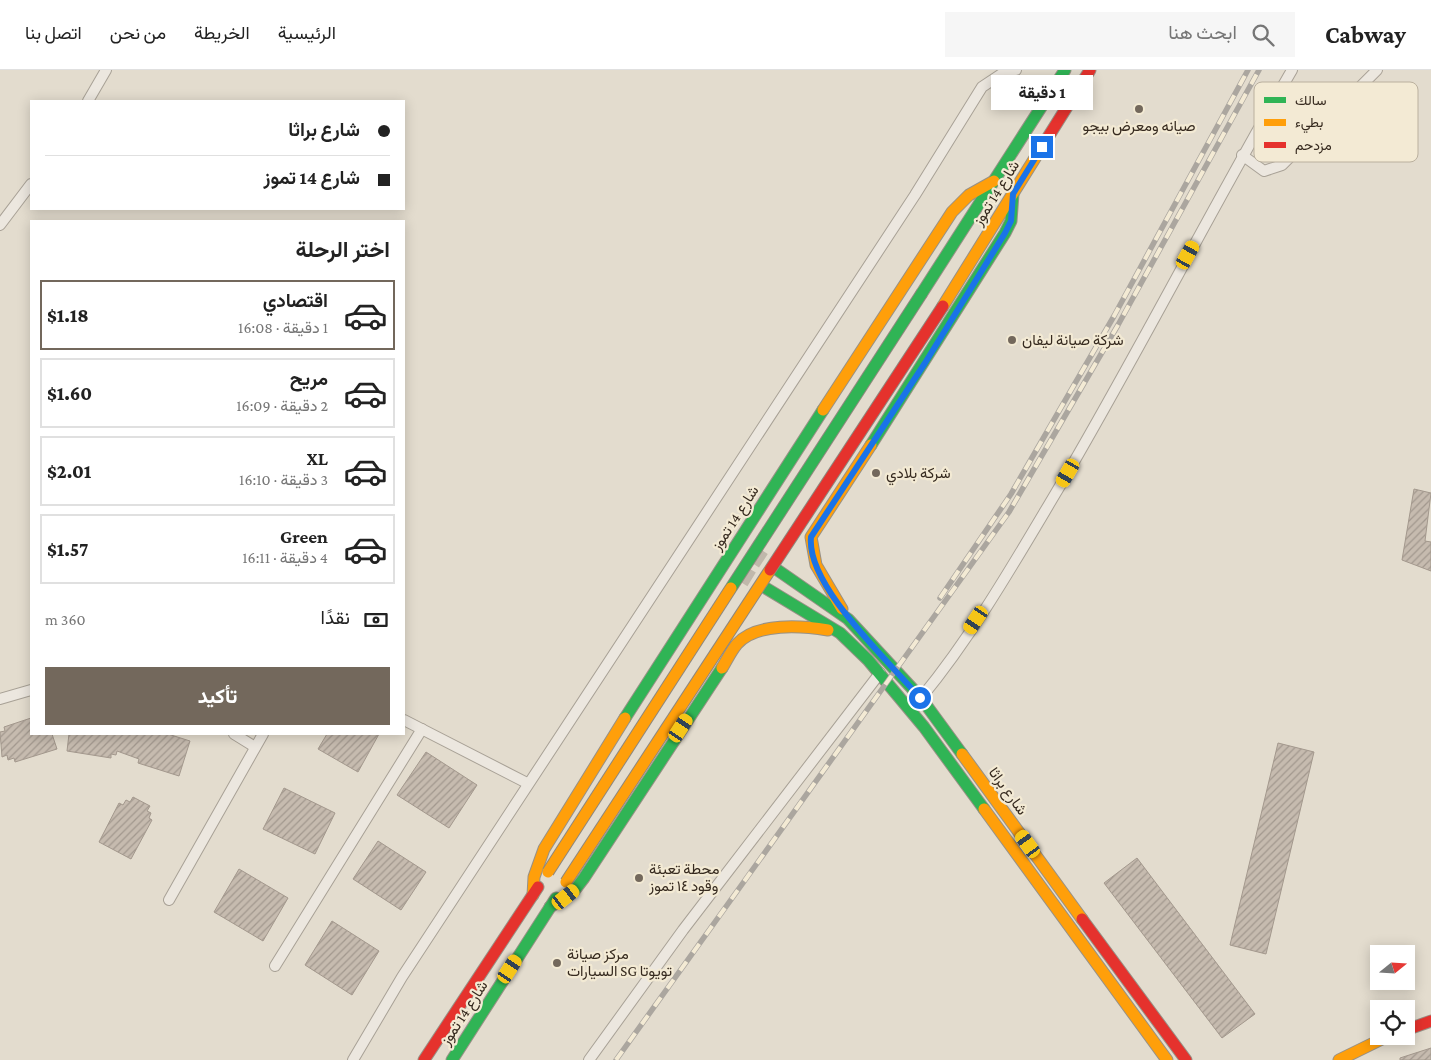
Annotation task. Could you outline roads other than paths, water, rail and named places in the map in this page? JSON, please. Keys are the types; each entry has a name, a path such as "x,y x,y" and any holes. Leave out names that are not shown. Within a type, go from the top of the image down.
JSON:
{"main road":[{"name":"شارع 14 تموز","path":"424,1060 548,872 1065,70"},
{"name":"شارع 14 تموز","path":"452,1060 566,882 943,306 1090,70"},
{"name":"شارع 14 تموز","path":"533,895 534,877 544,849 614,733 736,543 955,206 975,189 994,181"},
{"path":"848,619 816,563 810,548 811,537 925,363 1005,233 1011,221 1013,194"},
{"path":"736,543 750,552"},
{"path":"724,563 738,571"},
{"name":"شارع براثا","path":"776,569 835,608 848,619 920,698 1186,1060"},
{"name":"شارع براثا","path":"764,587 840,633 880,673 924,727 1167,1060"},
{"path":"550,907 574,891 584,878 738,643 753,634 796,626 840,633"},
{"path":"1415,1026 1431,1020"},
{"path":"1339,1060 1370,1045"}],"street":[{"path":"89,100 106,70"},
{"path":"353,1060 402,977 527,783 667,576 704,514 915,195 993,70"},
{"path":"982,87 1003,73 1016,70"},
{"path":"1285,82 1292,70"},
{"path":"1365,82 1377,70"},
{"path":"920,698 940,673 1022,549 1125,371 1254,135"},
{"path":"1242,155 1264,171 1282,165 1285,162"},
{"path":"0,225 30,185"},
{"path":"589,1060 683,930 880,673"},
{"path":"0,699 30,690"},
{"path":"405,720 527,783"},
{"path":"275,966 422,729"},
{"path":"236,735 255,747"},
{"path":"169,900 262,735"}],"tunnel":[{"path":"750,552 776,569"},
{"path":"738,571 764,587"}],"railway":[{"path":"940,598 1011,494 1114,316 1248,70"},
{"path":"616,1060 1009,512 1118,325 1259,70"}],"place":[{"name":"صيانه ومعرض بيجو","path":"1139,109"},
{"name":"شركة صيانة ليفان","path":"1012,340"},
{"name":"شركة بلادي","path":"876,473"},
{"name":"محطة تعبئة وقود ١٤ تموز","path":"639,878"},
{"name":"مركز صيانة السيارات SG تويوتا","path":"557,963"}]}
